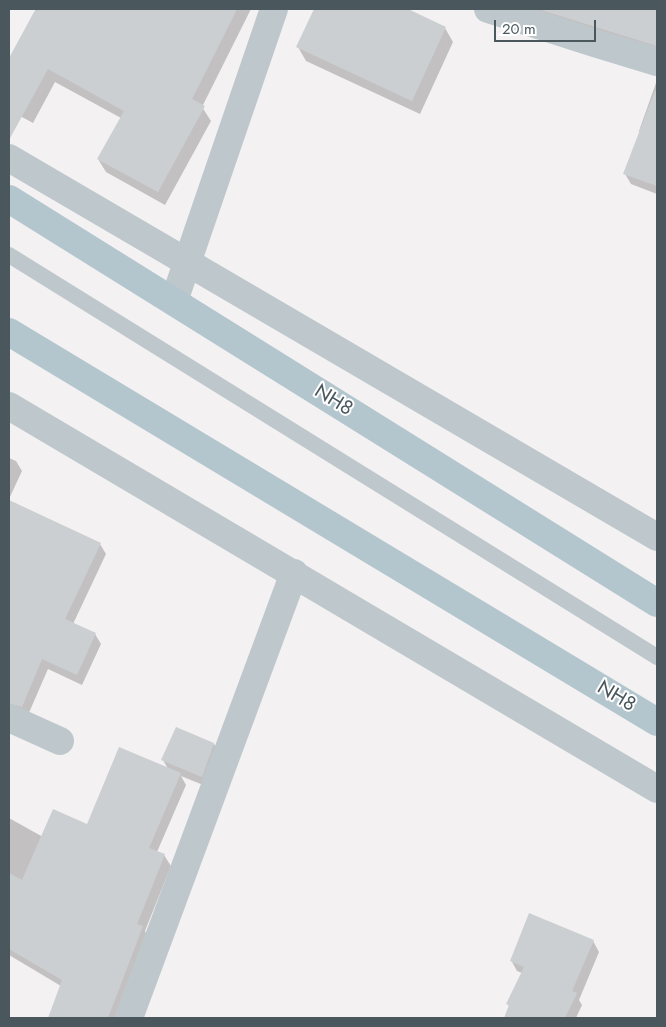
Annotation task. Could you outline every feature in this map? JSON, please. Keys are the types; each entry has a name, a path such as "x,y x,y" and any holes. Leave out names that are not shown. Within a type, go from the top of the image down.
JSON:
{"main road":[{"name":"NH8","path":"9,199 657,604"},
{"name":"NH8","path":"9,332 657,722"}],"street":[{"path":"174,302 274,9"},
{"path":"488,9 657,62"},
{"path":"9,158 187,264 657,537"},
{"path":"9,406 657,789"},
{"path":"129,1018 294,573"},
{"path":"9,718 60,741"}],"lane":[{"path":"9,255 657,657"}],"building":[{"path":"40,9 237,9 192,99 205,106 158,192 97,159 124,111 48,69 9,140 9,58 34,12"},
{"path":"314,9 408,9 446,27 412,101 296,47"},
{"path":"538,9 657,9 657,46 599,28"},
{"path":"655,91 657,91 657,186 623,174"},
{"path":"9,500 101,543 65,619 96,633 77,675 42,659 22,707 9,703"},
{"path":"176,727 214,743 202,777 161,760"},
{"path":"119,747 181,773 149,848 165,854 137,924 143,926 108,1018 48,1018 62,980 9,949 9,873 22,880 53,809 87,824"},
{"path":"529,913 594,940 572,991 577,993 565,1018 504,1018 509,1005 506,1004 524,967 510,961"}]}
